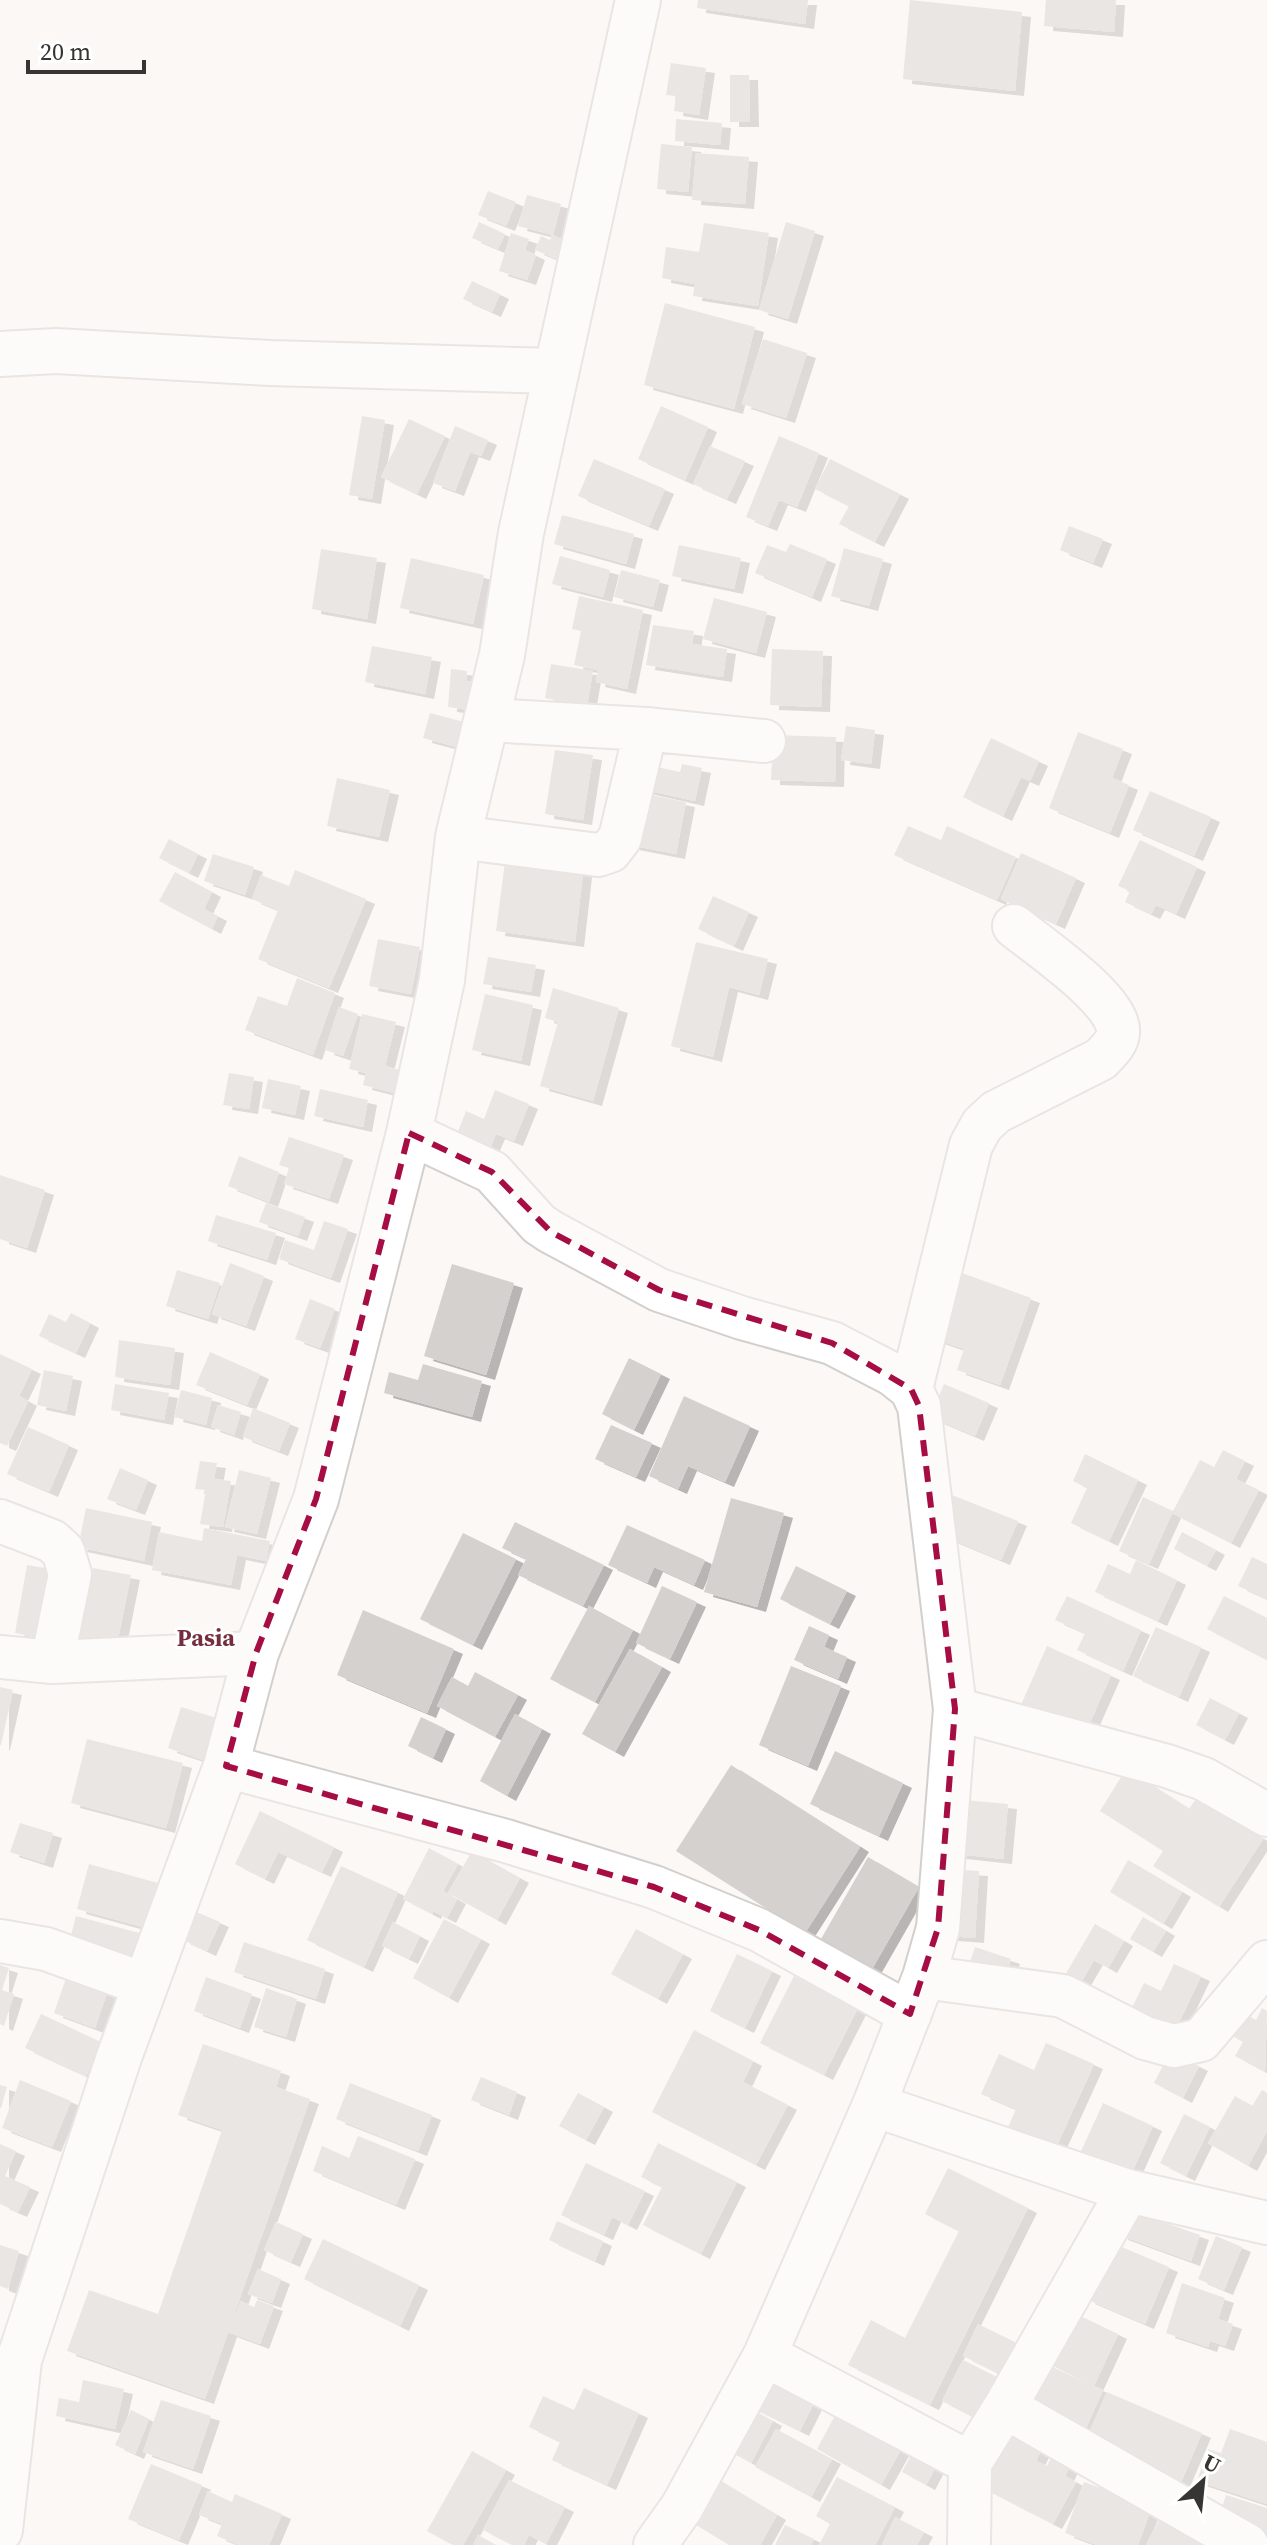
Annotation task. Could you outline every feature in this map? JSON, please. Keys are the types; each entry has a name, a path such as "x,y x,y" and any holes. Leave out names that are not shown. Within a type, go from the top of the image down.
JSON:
{"street":[{"path":"0,2530 9,2358 226,1766 256,1653 316,1499 409,1133 442,980 458,837 502,655 521,533 638,0"},
{"path":"0,354 56,351 270,363 555,371"},
{"path":"488,720 646,729 764,741"},
{"path":"458,837 598,855 610,851 620,838 646,729"},
{"path":"911,1389 971,1145 982,1125 996,1112 1101,1059 1114,1046 1119,1031 1115,1017 1102,998 1014,926"},
{"path":"409,1133 492,1172 539,1224 659,1290 742,1318 832,1343 892,1374 911,1389 919,1406 955,1709 938,1928 917,1996 874,2105 765,2355 682,2507 655,2545"},
{"path":"0,1521 52,1541 63,1551 70,1574 52,1662"},
{"path":"0,1657 52,1662 256,1653"},
{"path":"955,1709 1204,1779 1267,1815"},
{"path":"226,1766 506,1841 654,1887 917,1996 1063,1996 1145,2038 1174,2046 1201,2040 1265,1968"},
{"path":"0,1941 46,1949 146,1985"},
{"path":"874,2105 1128,2191 1267,2223"},
{"path":"969,2545 970,2463 1128,2191"},
{"path":"765,2355 970,2463"},
{"path":"1005,2407 1247,2545"}],"highlighted area":[{"path":"409,1133 492,1172 551,1232 659,1290 832,1343 911,1389 919,1406 955,1709 938,1928 910,2014 759,1930 654,1887 226,1766 256,1653 316,1499"}],"building":[{"path":"698,0 808,0 805,24 697,8"},
{"path":"910,0 1022,12 1015,91 903,79"},
{"path":"1046,0 1116,0 1114,32 1044,26"},
{"path":"671,63 706,68 699,115 674,111 676,96 666,95"},
{"path":"730,75 749,75 750,122 730,122"},
{"path":"676,119 722,123 720,145 675,141"},
{"path":"661,144 692,147 688,192 657,189"},
{"path":"696,153 749,157 745,204 692,200"},
{"path":"488,191 516,202 506,226 478,215"},
{"path":"527,195 561,204 553,235 518,226"},
{"path":"479,222 505,234 498,249 472,238"},
{"path":"786,222 815,231 788,319 759,310"},
{"path":"704,223 769,233 758,306 693,296 695,284 662,278 666,247 699,252"},
{"path":"511,233 529,239 525,250 536,255 527,280 499,271"},
{"path":"552,235 563,240 561,245 567,247 561,261 535,250 541,236 550,240"},
{"path":"472,281 500,294 492,312 463,299"},
{"path":"665,303 755,327 734,409 644,385"},
{"path":"763,339 807,353 786,418 742,404"},
{"path":"661,406 708,427 685,480 638,459"},
{"path":"362,416 385,420 372,499 349,495"},
{"path":"409,419 445,436 417,494 381,477"},
{"path":"455,426 488,440 481,456 470,452 455,491 433,483"},
{"path":"779,436 819,453 797,507 779,500 768,526 746,517"},
{"path":"710,446 745,461 727,499 693,484"},
{"path":"594,459 665,489 649,526 578,496"},
{"path":"830,459 900,494 875,542 839,524 849,506 815,489"},
{"path":"562,515 634,534 626,564 554,544"},
{"path":"1069,526 1103,539 1093,563 1060,550"},
{"path":"790,544 827,559 812,597 755,573 767,545 786,552"},
{"path":"679,545 741,558 734,589 672,576"},
{"path":"844,548 883,559 869,606 831,596"},
{"path":"321,549 377,558 367,619 312,609"},
{"path":"560,556 610,570 603,597 552,584"},
{"path":"411,558 484,575 473,624 400,608"},
{"path":"621,570 660,580 653,607 614,597"},
{"path":"579,596 643,610 627,689 596,682 598,670 574,665 581,631 572,629"},
{"path":"714,598 767,612 756,653 703,639"},
{"path":"653,625 694,631 692,644 727,649 723,677 646,665"},
{"path":"372,646 432,657 425,694 365,682"},
{"path":"772,649 823,651 821,707 770,705"},
{"path":"551,664 593,671 587,706 545,698"},
{"path":"451,669 467,671 466,681 481,683 477,711 448,707"},
{"path":"430,713 464,722 457,747 423,738"},
{"path":"846,726 875,730 871,764 841,760"},
{"path":"1078,732 1123,749 1112,778 1129,785 1110,833 1049,808"},
{"path":"773,735 836,737 835,782 771,780"},
{"path":"991,738 1039,761 1030,781 1021,777 1003,816 963,797"},
{"path":"555,750 593,755 583,820 545,814"},
{"path":"639,763 680,772 682,764 702,768 695,801 633,787"},
{"path":"337,778 390,790 379,837 327,826"},
{"path":"1150,791 1211,817 1194,856 1133,830"},
{"path":"636,792 686,802 676,854 625,844"},
{"path":"908,826 941,840 947,826 1016,857 997,900 894,855"},
{"path":"169,839 198,854 189,873 159,858"},
{"path":"1140,840 1197,867 1176,914 1156,905 1151,914 1125,902 1130,891 1118,886"},
{"path":"1021,853 1076,878 1056,924 1001,899"},
{"path":"213,854 254,867 245,895 204,881"},
{"path":"506,854 584,864 575,942 496,931"},
{"path":"295,870 366,899 329,988 258,959 278,910 252,899 261,875 289,886"},
{"path":"175,872 212,892 204,909 218,916 212,929 159,901"},
{"path":"713,896 749,912 734,946 698,929"},
{"path":"378,939 420,947 411,994 369,986"},
{"path":"696,942 768,959 759,995 729,987 713,1057 671,1046"},
{"path":"488,957 536,965 531,992 483,984"},
{"path":"297,978 335,993 313,1055 245,1030 258,996 287,1006"},
{"path":"553,988 619,1008 593,1101 540,1086 558,1022 545,1018"},
{"path":"485,994 533,1005 521,1061 472,1050"},
{"path":"339,1007 358,1014 343,1056 325,1050"},
{"path":"362,1014 396,1022 385,1066 403,1071 398,1094 363,1085 366,1073 349,1069"},
{"path":"229,1073 254,1077 249,1109 223,1105"},
{"path":"268,1079 301,1086 295,1115 262,1108"},
{"path":"320,1089 368,1100 363,1127 314,1116"},
{"path":"495,1090 529,1104 514,1141 496,1134 490,1148 457,1134 466,1111 484,1119"},
{"path":"289,1137 344,1155 329,1199 284,1184 289,1168 279,1165"},
{"path":"239,1156 279,1172 269,1202 228,1186"},
{"path":"0,1175 45,1190 27,1248 0,1239"},
{"path":"266,1203 305,1217 298,1236 259,1222"},
{"path":"216,1215 276,1233 267,1260 208,1241"},
{"path":"324,1221 348,1229 331,1278 279,1259 285,1240 314,1250"},
{"path":"230,1263 264,1276 246,1326 212,1314"},
{"path":"452,1264 514,1283 486,1375 424,1356"},
{"path":"951,1269 1031,1298 1000,1385 957,1370 964,1349 927,1336"},
{"path":"177,1270 220,1283 208,1319 166,1306"},
{"path":"310,1299 335,1309 320,1348 295,1339"},
{"path":"71,1313 90,1323 76,1353 39,1336 49,1314 66,1322"},
{"path":"119,1340 175,1348 170,1385 115,1377"},
{"path":"210,1352 260,1374 247,1405 196,1385"},
{"path":"0,1354 32,1369 19,1396 28,1401 7,1446 0,1443"},
{"path":"629,1358 661,1374 634,1430 602,1414"},
{"path":"423,1364 482,1381 472,1417 384,1393 389,1372 418,1380"},
{"path":"44,1370 73,1376 66,1411 37,1405"},
{"path":"115,1384 169,1393 164,1420 111,1410"},
{"path":"944,1384 989,1403 975,1436 930,1417"},
{"path":"181,1390 212,1398 206,1425 174,1417"},
{"path":"684,1396 750,1426 725,1482 688,1466 678,1489 649,1476"},
{"path":"218,1405 241,1412 234,1435 211,1427"},
{"path":"253,1408 290,1423 279,1451 243,1437"},
{"path":"611,1425 652,1443 636,1477 595,1459"},
{"path":"28,1427 69,1445 49,1492 7,1474"},
{"path":"1223,1450 1245,1461 1236,1479 1259,1490 1231,1543 1172,1513 1200,1460 1214,1467"},
{"path":"1085,1454 1138,1480 1109,1541 1071,1523 1087,1488 1073,1481"},
{"path":"200,1461 217,1463 214,1479 231,1481 223,1527 200,1524 206,1490 195,1489"},
{"path":"120,1468 148,1480 136,1510 107,1499"},
{"path":"239,1470 271,1478 257,1534 225,1527"},
{"path":"952,1495 1018,1521 1001,1560 936,1533"},
{"path":"1143,1497 1173,1511 1149,1564 1119,1551"},
{"path":"731,1498 784,1513 757,1607 704,1592"},
{"path":"86,1508 152,1522 144,1561 78,1547"},
{"path":"515,1522 604,1565 583,1606 518,1575 526,1559 502,1548"},
{"path":"627,1525 705,1560 694,1585 654,1567 647,1583 608,1565"},
{"path":"204,1528 270,1541 266,1561 237,1555 231,1585 152,1570 159,1532 202,1541"},
{"path":"1182,1532 1216,1550 1207,1566 1174,1549"},
{"path":"463,1533 516,1559 473,1645 420,1619"},
{"path":"1252,1557 1267,1564 1267,1599 1238,1586"},
{"path":"1136,1560 1177,1580 1158,1621 1095,1592 1108,1564 1130,1574"},
{"path":"27,1565 51,1569 40,1638 15,1633"},
{"path":"796,1566 847,1591 830,1624 780,1599"},
{"path":"93,1568 131,1575 116,1649 79,1641"},
{"path":"662,1586 697,1602 670,1659 636,1643"},
{"path":"1067,1596 1141,1630 1123,1671 1077,1650 1085,1633 1055,1620"},
{"path":"1224,1596 1267,1618 1267,1660 1207,1629"},
{"path":"589,1606 633,1630 595,1702 550,1679"},
{"path":"363,1610 454,1649 427,1713 337,1675"},
{"path":"809,1626 829,1635 824,1647 847,1657 838,1679 794,1660"},
{"path":"1156,1627 1201,1647 1179,1697 1133,1676"},
{"path":"1047,1646 1111,1675 1084,1736 1020,1707"},
{"path":"630,1649 662,1667 615,1752 582,1734"},
{"path":"791,1666 841,1686 808,1766 759,1745"},
{"path":"475,1672 518,1695 495,1737 437,1706 452,1677 468,1686"},
{"path":"0,1687 13,1690 1,1745 0,1745"},
{"path":"1210,1698 1239,1713 1225,1740 1196,1725"},
{"path":"181,1707 223,1720 209,1762 168,1748"},
{"path":"515,1714 542,1729 507,1796 480,1781"},
{"path":"421,1717 446,1729 433,1758 408,1746"},
{"path":"87,1739 183,1763 166,1828 71,1803"},
{"path":"835,1751 903,1783 879,1836 810,1804"},
{"path":"731,1765 860,1847 805,1933 676,1851"},
{"path":"1126,1769 1189,1809 1197,1797 1263,1839 1219,1907 1153,1866 1163,1851 1100,1811"},
{"path":"953,1799 1008,1804 1003,1859 948,1853"},
{"path":"260,1811 334,1847 322,1872 278,1852 265,1879 235,1864"},
{"path":"20,1823 53,1833 44,1863 10,1852"},
{"path":"429,1848 458,1864 443,1891 457,1899 447,1918 403,1899"},
{"path":"472,1851 520,1878 497,1920 448,1893"},
{"path":"868,1857 919,1887 872,1969 821,1939"},
{"path":"1128,1860 1182,1892 1163,1924 1110,1892"},
{"path":"89,1864 158,1883 146,1928 77,1909"},
{"path":"341,1866 398,1892 364,1967 307,1940"},
{"path":"945,1869 979,1871 975,1938 949,1936"},
{"path":"194,1911 220,1922 207,1951 181,1939"},
{"path":"76,1916 143,1934 133,1968 67,1950"},
{"path":"1143,1917 1166,1931 1153,1952 1130,1939"},
{"path":"444,1919 481,1939 449,1998 413,1978"},
{"path":"393,1922 420,1936 409,1959 382,1946"},
{"path":"1095,1924 1124,1941 1108,1968 1094,1960 1080,1984 1065,1975"},
{"path":"636,1929 683,1954 658,1999 611,1974"},
{"path":"244,1942 325,1969 316,1999 234,1972"},
{"path":"975,1947 1011,1959 1005,1976 969,1965"},
{"path":"737,1954 772,1971 745,2028 710,2011"},
{"path":"1174,1964 1201,1976 1173,2035 1129,2014 1144,1983 1161,1991"},
{"path":"0,1965 9,1968 2,1990 14,1994 4,2026 0,2024"},
{"path":"794,1976 858,2008 824,2075 760,2043"},
{"path":"206,1977 252,1994 240,2028 194,2011"},
{"path":"66,1978 107,1993 95,2028 54,2013"},
{"path":"266,1988 297,1999 286,2037 254,2027"},
{"path":"1262,2008 1267,2011 1265,2072 1235,2056 1243,2042 1229,2034 1241,2012 1256,2020"},
{"path":"41,2014 101,2042 86,2076 25,2048"},
{"path":"694,2030 753,2061 743,2082 788,2105 756,2165 652,2112"},
{"path":"1046,2043 1094,2064 1053,2154 1006,2132 1016,2109 981,2094 999,2054 1034,2070"},
{"path":"203,2044 281,2071 276,2087 310,2099 230,2326 241,2301 254,2307 257,2300 274,2306 260,2344 228,2332 205,2399 67,2351 89,2290 158,2314 222,2130 178,2115"},
{"path":"1170,2052 1199,2066 1183,2098 1154,2083"},
{"path":"481,2077 517,2092 509,2115 471,2100"},
{"path":"20,2080 71,2101 52,2147 2,2128"},
{"path":"350,2083 432,2115 418,2151 336,2119"},
{"path":"0,2085 7,2087 1,2108 0,2108"},
{"path":"1262,2090 1267,2093 1267,2131 1248,2166 1208,2143 1235,2096 1252,2106"},
{"path":"578,2093 604,2107 586,2140 559,2126"},
{"path":"1103,2103 1153,2126 1127,2183 1077,2160"},
{"path":"1184,2114 1210,2127 1186,2176 1160,2163"},
{"path":"358,2136 415,2159 396,2205 313,2171 322,2146 349,2158"},
{"path":"658,2143 737,2182 701,2254 643,2225 662,2187 641,2177"},
{"path":"0,2144 16,2151 5,2176 30,2187 18,2212 0,2204"},
{"path":"586,2163 645,2191 628,2225 612,2217 604,2235 561,2215"},
{"path":"948,2168 1028,2208 930,2405 848,2365 871,2320 905,2338 959,2231 925,2214"},
{"path":"1128,2210 1200,2235 1191,2261 1119,2235"},
{"path":"557,2221 603,2241 595,2261 549,2240"},
{"path":"276,2222 303,2234 291,2262 264,2250"},
{"path":"1216,2236 1242,2247 1224,2290 1198,2279"},
{"path":"323,2239 419,2285 400,2326 304,2279"},
{"path":"1110,2242 1169,2267 1145,2324 1086,2299"},
{"path":"0,2245 19,2251 8,2289 0,2286"},
{"path":"258,2269 281,2279 272,2303 248,2294"},
{"path":"1182,2283 1225,2298 1218,2319 1233,2324 1225,2346 1210,2341 1208,2347 1166,2333"},
{"path":"1066,2309 1118,2334 1094,2386 1103,2390 1083,2435 1012,2402 1033,2358 1089,2384 1042,2360"},
{"path":"978,2324 1029,2349 1014,2381 963,2356"},
{"path":"963,2360 1005,2381 984,2423 942,2401"},
{"path":"764,2376 815,2401 800,2431 749,2406"},
{"path":"83,2380 124,2389 115,2429 56,2416 59,2398 79,2402"},
{"path":"584,2388 639,2413 607,2485 552,2460 560,2442 529,2427 543,2396 574,2410"},
{"path":"1107,2392 1202,2433 1181,2482 1086,2440"},
{"path":"161,2400 211,2416 193,2469 143,2452"},
{"path":"744,2405 773,2421 751,2463 722,2447"},
{"path":"839,2408 904,2444 881,2485 817,2449"},
{"path":"131,2410 149,2419 135,2454 115,2445"},
{"path":"1011,2424 1045,2442 1036,2461 1047,2466 1056,2447 1075,2456 1065,2476 1076,2482 1053,2524 973,2483"},
{"path":"776,2429 832,2459 811,2497 755,2467"},
{"path":"1230,2429 1267,2442 1267,2504 1197,2481 1208,2449 1221,2453"},
{"path":"917,2444 941,2457 926,2485 902,2472"},
{"path":"472,2451 506,2470 463,2545 453,2545 427,2531"},
{"path":"151,2464 202,2485 179,2540 128,2519"},
{"path":"709,2474 777,2515 760,2545 729,2545 683,2517"},
{"path":"837,2477 895,2507 875,2545 819,2545 830,2524 816,2516"},
{"path":"509,2480 565,2507 546,2544 529,2535 524,2545 513,2545 483,2530"},
{"path":"1084,2482 1152,2506 1138,2545 1097,2545 1065,2533"},
{"path":"208,2491 232,2502 235,2494 282,2514 269,2545 239,2545 217,2536 222,2524 199,2515"},
{"path":"1226,2495 1267,2508 1267,2540 1217,2523"},
{"path":"1164,2510 1234,2545 1146,2545"},
{"path":"895,2517 924,2532 917,2545 882,2545"},
{"path":"785,2525 814,2539 811,2545 775,2545"},
{"path":"478,2535 496,2545 473,2545"}],"district":[{"name":"Pasia","path":"206,1637"}]}
